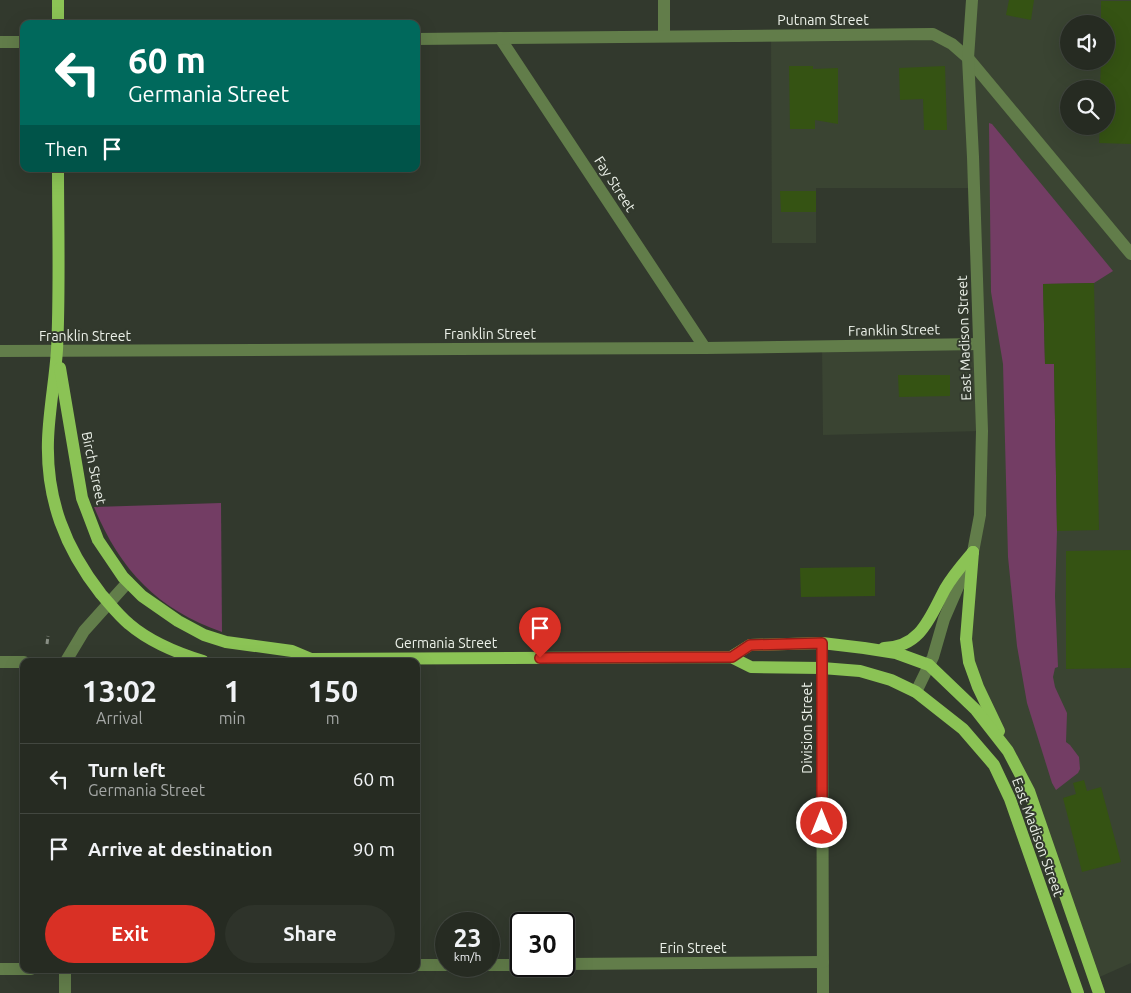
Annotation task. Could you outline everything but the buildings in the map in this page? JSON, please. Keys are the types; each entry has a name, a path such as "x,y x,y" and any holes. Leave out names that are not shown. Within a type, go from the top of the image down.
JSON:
{"main road":[{"path":"58,0 58,20"},
{"name":"Birch Street","path":"58,172 57,351 48,440 48,464 58,520 78,560 108,603"},
{"name":"Birch Street","path":"57,351 82,498 98,540 109,558 128,582"},
{"path":"864,648 895,647 919,634 931,618 945,589 958,569 974,552"},
{"path":"974,552 966,639 969,662 978,687 1008,751"},
{"name":"Germania Street","path":"128,582 142,596 178,621 204,635 226,642 292,651 304,658"},
{"path":"108,603 130,626 172,650 195,658"},
{"name":"Germania Street","path":"732,657 750,645 822,643 896,653 929,665"},
{"name":"Germania Street","path":"420,659 732,657 751,667 822,668 868,673 891,680 916,692"},
{"name":"East Madison Street","path":"929,665 976,710 1008,751 1029,791 1099,993"},
{"name":"East Madison Street","path":"916,692 963,729 994,765 1010,799 1078,993"}],"street":[{"path":"664,0 664,36"},
{"name":"East Madison Street","path":"916,692 929,665 944,619 974,552 978,533 981,491 979,344 968,58 972,0"},
{"name":"Putnam Street","path":"420,38 933,34 952,44 968,58 1131,254"},
{"name":"Fay Street","path":"500,38 705,348"},
{"path":"0,42 20,42"},
{"name":"Franklin Street","path":"0,351 705,348 979,344"},
{"path":"68,658 84,630 128,582"},
{"name":"Division Street","path":"822,643 823,993"},
{"path":"0,662 20,662"},
{"name":"Erin Street","path":"575,964 823,962"},
{"path":"420,965 435,965"},
{"path":"0,969 20,969"},
{"path":"64,973 65,993"}],"path":[{"path":"48,636 48,644"}],"shaded area":[{"path":"972,0 1131,0 1131,963 1095,979 1029,791 969,662 982,431 823,435 822,346 979,344 973,188 816,188 816,243 772,243 771,35 933,34 968,58"},
{"path":"989,123 992,124 1113,271 1094,283 1043,284 1045,363 1054,364 1057,531 1055,596 1058,667 1055,668 1053,677 1055,687 1067,713 1066,742 1079,757 1080,769 1078,773 1056,790 1052,783 1027,703 1017,646 1008,557 1003,364 991,292"},
{"path":"221,503 222,632 178,612 143,584 116,550 104,530 94,507"}],"route":[{"path":"540,658 732,657 750,645 822,643 822,823"}]}
